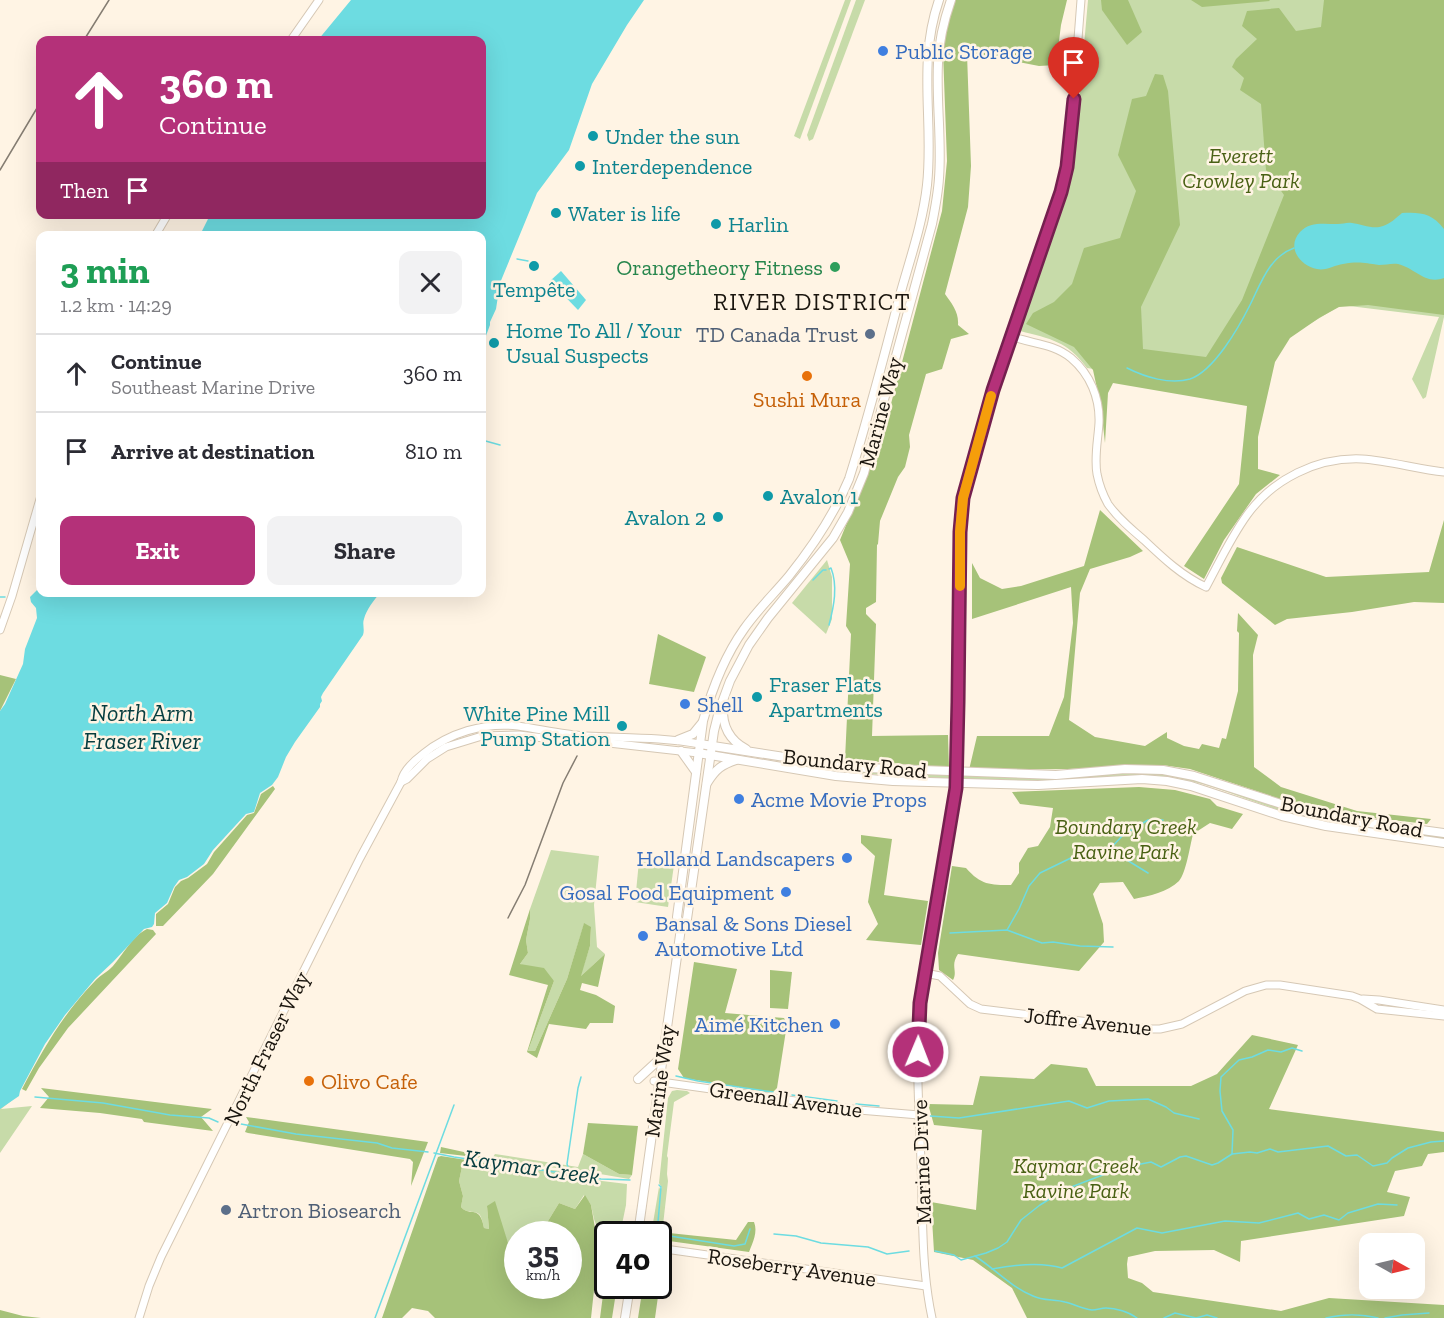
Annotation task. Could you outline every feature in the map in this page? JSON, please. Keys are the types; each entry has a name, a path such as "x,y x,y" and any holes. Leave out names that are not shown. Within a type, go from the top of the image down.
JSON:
{"main road":[{"name":"Marine Way","path":"681,928 677,917 698,753 717,678 735,644 754,616 789,576 826,526 841,498 849,479 896,314 925,198 928,167 927,59 932,22 939,0"},
{"name":"Marine Way","path":"641,1221 657,1081 663,1056 681,928 687,919 716,721 730,681 749,645 777,606 833,538 848,512 864,473 937,200 940,150 938,60 942,33 951,0"},
{"path":"723,699 724,725 728,733 737,744 753,752"},
{"path":"678,740 693,734 704,722"},
{"name":"Boundary Road","path":"700,744 867,768 1056,775 1163,770 1194,776 1303,811 1355,821 1444,833"},
{"path":"681,751 696,772"},
{"name":"Boundary Road","path":"698,753 836,776 893,781 1038,785 1142,779 1167,781 1191,786 1282,816 1326,826 1444,843"},
{"path":"705,787 714,771 738,759"},
{"path":"638,1079 663,1056"},
{"path":"625,1318 628,1299"}],"street":[{"path":"294,36 319,0"},
{"name":"Marine Drive","path":"932,1318 926,1286 923,1242 919,1021 920,1003 956,788 961,515 963,498 993,390 1058,201 1067,167 1081,0"},
{"path":"1011,336 1056,349 1071,358 1083,371 1092,386 1097,403 1099,421 1095,462 1097,476 1108,503 1128,526 1175,568 1206,587 1247,514 1273,488 1291,476 1319,464 1349,459 1372,460 1444,472"},
{"path":"0,630 36,513"},
{"name":"Boundary Road","path":"444,744 452,736 470,730 508,725 584,736 643,737 700,744"},
{"name":"Boundary Road","path":"444,744 482,736 519,735 698,753"},
{"name":"North Fraser Way","path":"139,1318 161,1257 360,858 401,782 444,744"},
{"name":"Joffre Avenue","path":"925,973 942,977 970,1004 981,1010 1148,1029 1178,1026 1245,991 1266,985 1352,996 1377,1009 1444,1016"},
{"name":"Joffre Avenue","path":"1360,999 1444,1010"},
{"name":"Greenall Avenue","path":"657,1081 859,1110 919,1115"},
{"name":"Roseberry Avenue","path":"672,1250 926,1286"}],"green space":[{"path":"845,0 851,0 800,139 794,136"},
{"path":"856,0 865,0 813,139 809,141 807,135"},
{"path":"955,0 1067,0 1056,65 1039,66 967,54 971,166 968,207 945,294 956,312 958,325 969,334 951,339 942,369 926,374 909,435 910,447 905,467 898,477 880,521 877,545 876,602 866,608 866,614 876,624 872,736 948,735 949,768 845,759 851,634 846,626 850,564 840,540 883,434 942,211 947,161 943,52"},
{"name":"Everett Crowley Park","path":"1088,0 1444,0 1444,317 1426,397 1423,399 1412,379 1439,317 1341,305 1285,339 1272,363 1263,396 1087,368 1080,359 1058,342 1020,331 1069,184 1074,160"},
{"path":"1101,0 1128,0 1142,32 1127,45 1102,10"},
{"path":"1191,0 1269,0 1270,1 1202,7"},
{"name":"Everett Crowley Park","path":"1324,0 1444,0 1444,315 1368,305 1339,307 1290,338 1275,362 1258,437 1258,469 1280,475 1256,494 1224,540 1204,579 1184,566 1239,484 1247,406 1113,383 1108,393 1105,443 1101,407 1093,370 1074,347 1026,324 1033,313 1054,302 1072,284 1084,248 1120,238 1136,191 1118,155 1132,99 1146,96 1155,74 1163,75 1168,91 1180,225 1141,307 1143,349 1206,357 1242,300 1284,195 1266,170 1261,104 1240,90 1244,78 1232,67 1236,59 1257,39 1242,26 1247,11 1279,8 1296,31 1321,27"},
{"path":"1100,510 1143,551 1090,569 1080,593 1069,720 1095,737 1145,746 1167,732 1167,738 1184,746 1199,749 1202,744 1219,748 1222,738 1226,739 1238,691 1238,613 1258,635 1253,655 1254,767 1281,787 1357,811 1431,819 1427,824 1357,816 1283,800 1190,769 1162,765 969,770 977,736 1049,736 1064,697 1073,623 1071,587 972,619 972,563 980,578 1002,589 1021,586 1084,566"},
{"path":"1444,520 1444,603 1414,602 1287,619 1275,625 1222,583 1221,578 1237,547 1326,577 1429,572"},
{"path":"827,560 832,577 832,619 826,634 792,603"},
{"path":"658,634 706,657 694,692 649,684"},
{"path":"0,675 16,679 0,711"},
{"path":"795,762 890,772 1144,771 1187,777 1274,805 1444,836 1444,839 1311,819 1178,778 1134,775 1053,781 945,778 838,771 795,766"},
{"path":"273,786 275,789 213,874 163,926 156,926 156,914 168,904 175,887 207,864 214,852 247,815 254,813 261,794"},
{"name":"Boundary Creek Ravine Park","path":"1139,787 1175,790 1210,799 1217,806 1243,814 1232,829 1210,823 1193,834 1186,866 1179,881 1164,891 1134,899 1123,882 1100,883 1093,894 1103,924 1104,942 1079,971 958,954 953,980 939,970 938,953 952,866 966,868 976,878 986,883 1011,885 1019,873 1019,863 1028,848 1038,846 1050,827 1053,808 1020,804 1012,792"},
{"path":"861,835 892,839 884,895 928,901 921,945 866,940 878,924 868,902 875,856 861,843"},
{"path":"551,850 599,856 594,905 597,947 605,954 580,977 590,946 591,928 584,924 567,979 535,1051 528,1051 554,981 520,964 528,953 526,940 530,909"},
{"path":"639,861 674,865 668,907 635,902"},
{"path":"530,909 526,940 528,953 520,964 544,968 554,981 528,1051 535,1051 567,979 584,923 591,927 590,946 581,976 605,954 598,987 582,983 580,990 596,995 615,1006 613,1023 590,1023 586,1029 549,1024 537,1058 527,1052 548,985 509,975"},
{"path":"147,929 153,930 156,934 68,1028 39,1068 26,1091 22,1089 46,1046 73,1006 97,979 113,966 137,936"},
{"path":"694,962 737,969 725,1013 784,1018 787,1024 777,1088 772,1093 684,1078 678,1069"},
{"path":"770,970 792,972 788,1009 770,1008"},
{"name":"Kaymar Creek Ravine Park","path":"1252,1035 1298,1045 1269,1109 1444,1132 1444,1152 1428,1154 1422,1166 1395,1171 1387,1192 1410,1197 1404,1216 1241,1241 1240,1262 1214,1250 1155,1251 1128,1257 1128,1278 1142,1283 1153,1292 1281,1311 1329,1298 1444,1305 1444,1318 1027,1318 1012,1288 973,1260 934,1252 931,1202 976,1210 982,1130 934,1125 928,1104 973,1105 980,1076 1034,1079 1051,1064 1087,1068 1096,1086 1191,1086 1217,1074"},
{"path":"41,1088 212,1109 201,1117 213,1131 144,1122 142,1119 100,1113 40,1108 49,1097"},
{"path":"672,1091 690,1093 674,1102 667,1156 668,1181 663,1221 653,1221 659,1187 662,1188 659,1183 668,1098"},
{"path":"0,1092 16,1097 1,1109 32,1106 0,1153"},
{"path":"246,1117 428,1142 411,1186 413,1162 410,1159 248,1133 245,1132 249,1122"},
{"path":"588,1123 638,1126 632,1175 619,1174 583,1154"},
{"path":"441,1147 482,1156 483,1158 440,1153"},
{"path":"495,1154 578,1167 583,1154 619,1174 632,1175 629,1179 577,1170 578,1175 627,1184 623,1221 595,1221 591,1205 584,1195 575,1209 559,1203 548,1221 504,1221 504,1236 487,1206 489,1229 484,1228 479,1214 461,1207 463,1196 459,1181 462,1167 491,1170 486,1163 570,1172 569,1169 483,1158 482,1156 493,1157"},
{"path":"438,1157 486,1163 492,1170 462,1167 459,1181 463,1196 461,1207 478,1214 484,1228 489,1229 487,1206 495,1201 504,1230 504,1299 582,1299 582,1221 548,1221 559,1203 575,1209 585,1195 591,1205 594,1222 594,1290 591,1318 435,1318 428,1311 412,1308 402,1318 382,1318"},
{"path":"748,1222 754,1222 755,1237 749,1252 672,1241 672,1233 736,1240"},
{"path":"602,1299 615,1299 612,1318 600,1318"},
{"path":"641,1299 658,1299 655,1318 638,1318"},
{"path":"0,1310 23,1316 41,1318 0,1318"}],"water":[{"path":"351,0 644,0 592,84 569,150 537,193 500,283 496,309 486,336 486,231 202,231 208,219 486,219 486,36 321,36"},
{"path":"1402,213 1425,215 1435,220 1444,229 1444,278 1437,280 1426,278 1396,264 1353,263 1317,269 1300,260 1295,250 1296,238 1308,226 1350,223 1379,227 1388,224"},
{"path":"561,271 586,300 578,310 550,281"},
{"name":"North Arm Fraser River","path":"36,591 36,597 377,597 363,621 363,635 323,693 320,707 286,757 278,777 272,785 260,793 254,812 246,814 213,850 204,864 179,880 167,903 155,913 152,927 144,929 95,979 65,1015 45,1044 19,1096 0,1109 0,711 23,664 25,649 37,618 36,608 30,597"}],"waterway":[{"path":"1127,368 1166,381 1182,381 1199,374 1217,358 1233,336 1272,264 1285,252 1294,248"},
{"path":"517,259 528,261"},
{"path":"486,441 500,445"},
{"path":"829,569 831,568 835,589 829,625"},
{"path":"813,580 823,570 826,570"},
{"path":"0,597 5,597"},
{"path":"1109,850 1123,835 1148,820 1163,820"},
{"path":"1007,930 1029,886 1040,873 1075,856 1100,850 1122,857 1148,873"},
{"path":"950,933 1007,930 1042,943 1113,947"},
{"path":"1232,1154 1233,1130 1222,1111 1221,1077 1239,1060 1268,1050 1281,1052 1292,1048 1302,1051"},
{"path":"676,1076 773,1092"},
{"path":"570,1173 567,1164 581,1077"},
{"path":"792,1095 837,1101"},
{"name":"Kaymar Creek","path":"35,1097 103,1103 170,1115 209,1118 218,1122"},
{"path":"930,1116 959,1118 1069,1101 1087,1108 1109,1101 1148,1099 1174,1113 1199,1119"},
{"path":"856,1104 879,1106"},
{"path":"375,1318 454,1105"},
{"name":"Kaymar Creek","path":"241,1124 428,1152"},
{"name":"Kaymar Creek","path":"935,1251 954,1255 961,1260 998,1248 1007,1242 1021,1220 1040,1205 1066,1189 1121,1168 1151,1162 1161,1167 1186,1156 1212,1165 1232,1154 1257,1153 1270,1149 1278,1152 1328,1146 1346,1156 1357,1155 1373,1166 1387,1163 1408,1148 1444,1141"},
{"name":"Kaymar Creek","path":"434,1153 601,1179 630,1180"},
{"name":"Kaymar Creek","path":"659,1185 661,1187 657,1234 734,1246 745,1244 750,1229"},
{"path":"992,1269 1027,1265 1062,1268 1137,1228 1162,1233 1225,1221 1259,1223 1298,1213 1309,1219 1324,1215 1339,1220 1348,1213 1378,1204 1397,1205"},
{"name":"Kaymar Creek","path":"774,1234 796,1236 821,1243 868,1247 887,1254 909,1251"},
{"path":"975,1256 1017,1288 1037,1298 1061,1301 1085,1309 1114,1309 1137,1318"},
{"path":"1164,1318 1175,1313 1196,1318 1207,1315 1217,1318"},
{"path":"1385,1318 1429,1313"},
{"path":"1326,1318 1352,1315 1378,1318"}],"railway":[{"path":"86,36 109,0"},
{"path":"0,170 36,110"},
{"path":"508,918 525,885 563,783 577,756"}],"slow traffic":[{"path":"960,586 960,532 963,498 991,396"}],"place":[{"name":"Public Storage","path":"883,51"},
{"name":"Under the sun","path":"593,136"},
{"name":"Interdependence","path":"580,166"},
{"name":"Water is life","path":"556,213"},
{"name":"Harlin","path":"716,224"},
{"name":"Tempête","path":"534,266"},
{"name":"Orangetheory Fitness","path":"835,267"},
{"name":"TD Canada Trust","path":"870,334"},
{"name":"Home To All / Your Usual Suspects","path":"494,343"},
{"name":"Sushi Mura","path":"807,376"},
{"name":"Avalon 1","path":"768,496"},
{"name":"Avalon 2","path":"718,517"},
{"name":"Fraser Flats Apartments","path":"757,697"},
{"name":"Shell","path":"685,704"},
{"name":"White Pine Mill Pump Station","path":"622,726"},
{"name":"Acme Movie Props","path":"739,799"},
{"name":"Holland Landscapers","path":"847,858"},
{"name":"Gosal Food Equipment","path":"786,892"},
{"name":"Bansal & Sons Diesel Automotive Ltd","path":"643,936"},
{"name":"Aimé Kitchen","path":"835,1024"},
{"name":"Olivo Cafe","path":"309,1081"},
{"name":"Artron Biosearch","path":"226,1210"}],"district":[{"name":"RIVER DISTRICT","path":"812,302"}],"route":[{"path":"918,1052 920,1003 956,788 960,532 963,498 993,390 1061,192 1067,167 1074,99"}]}
